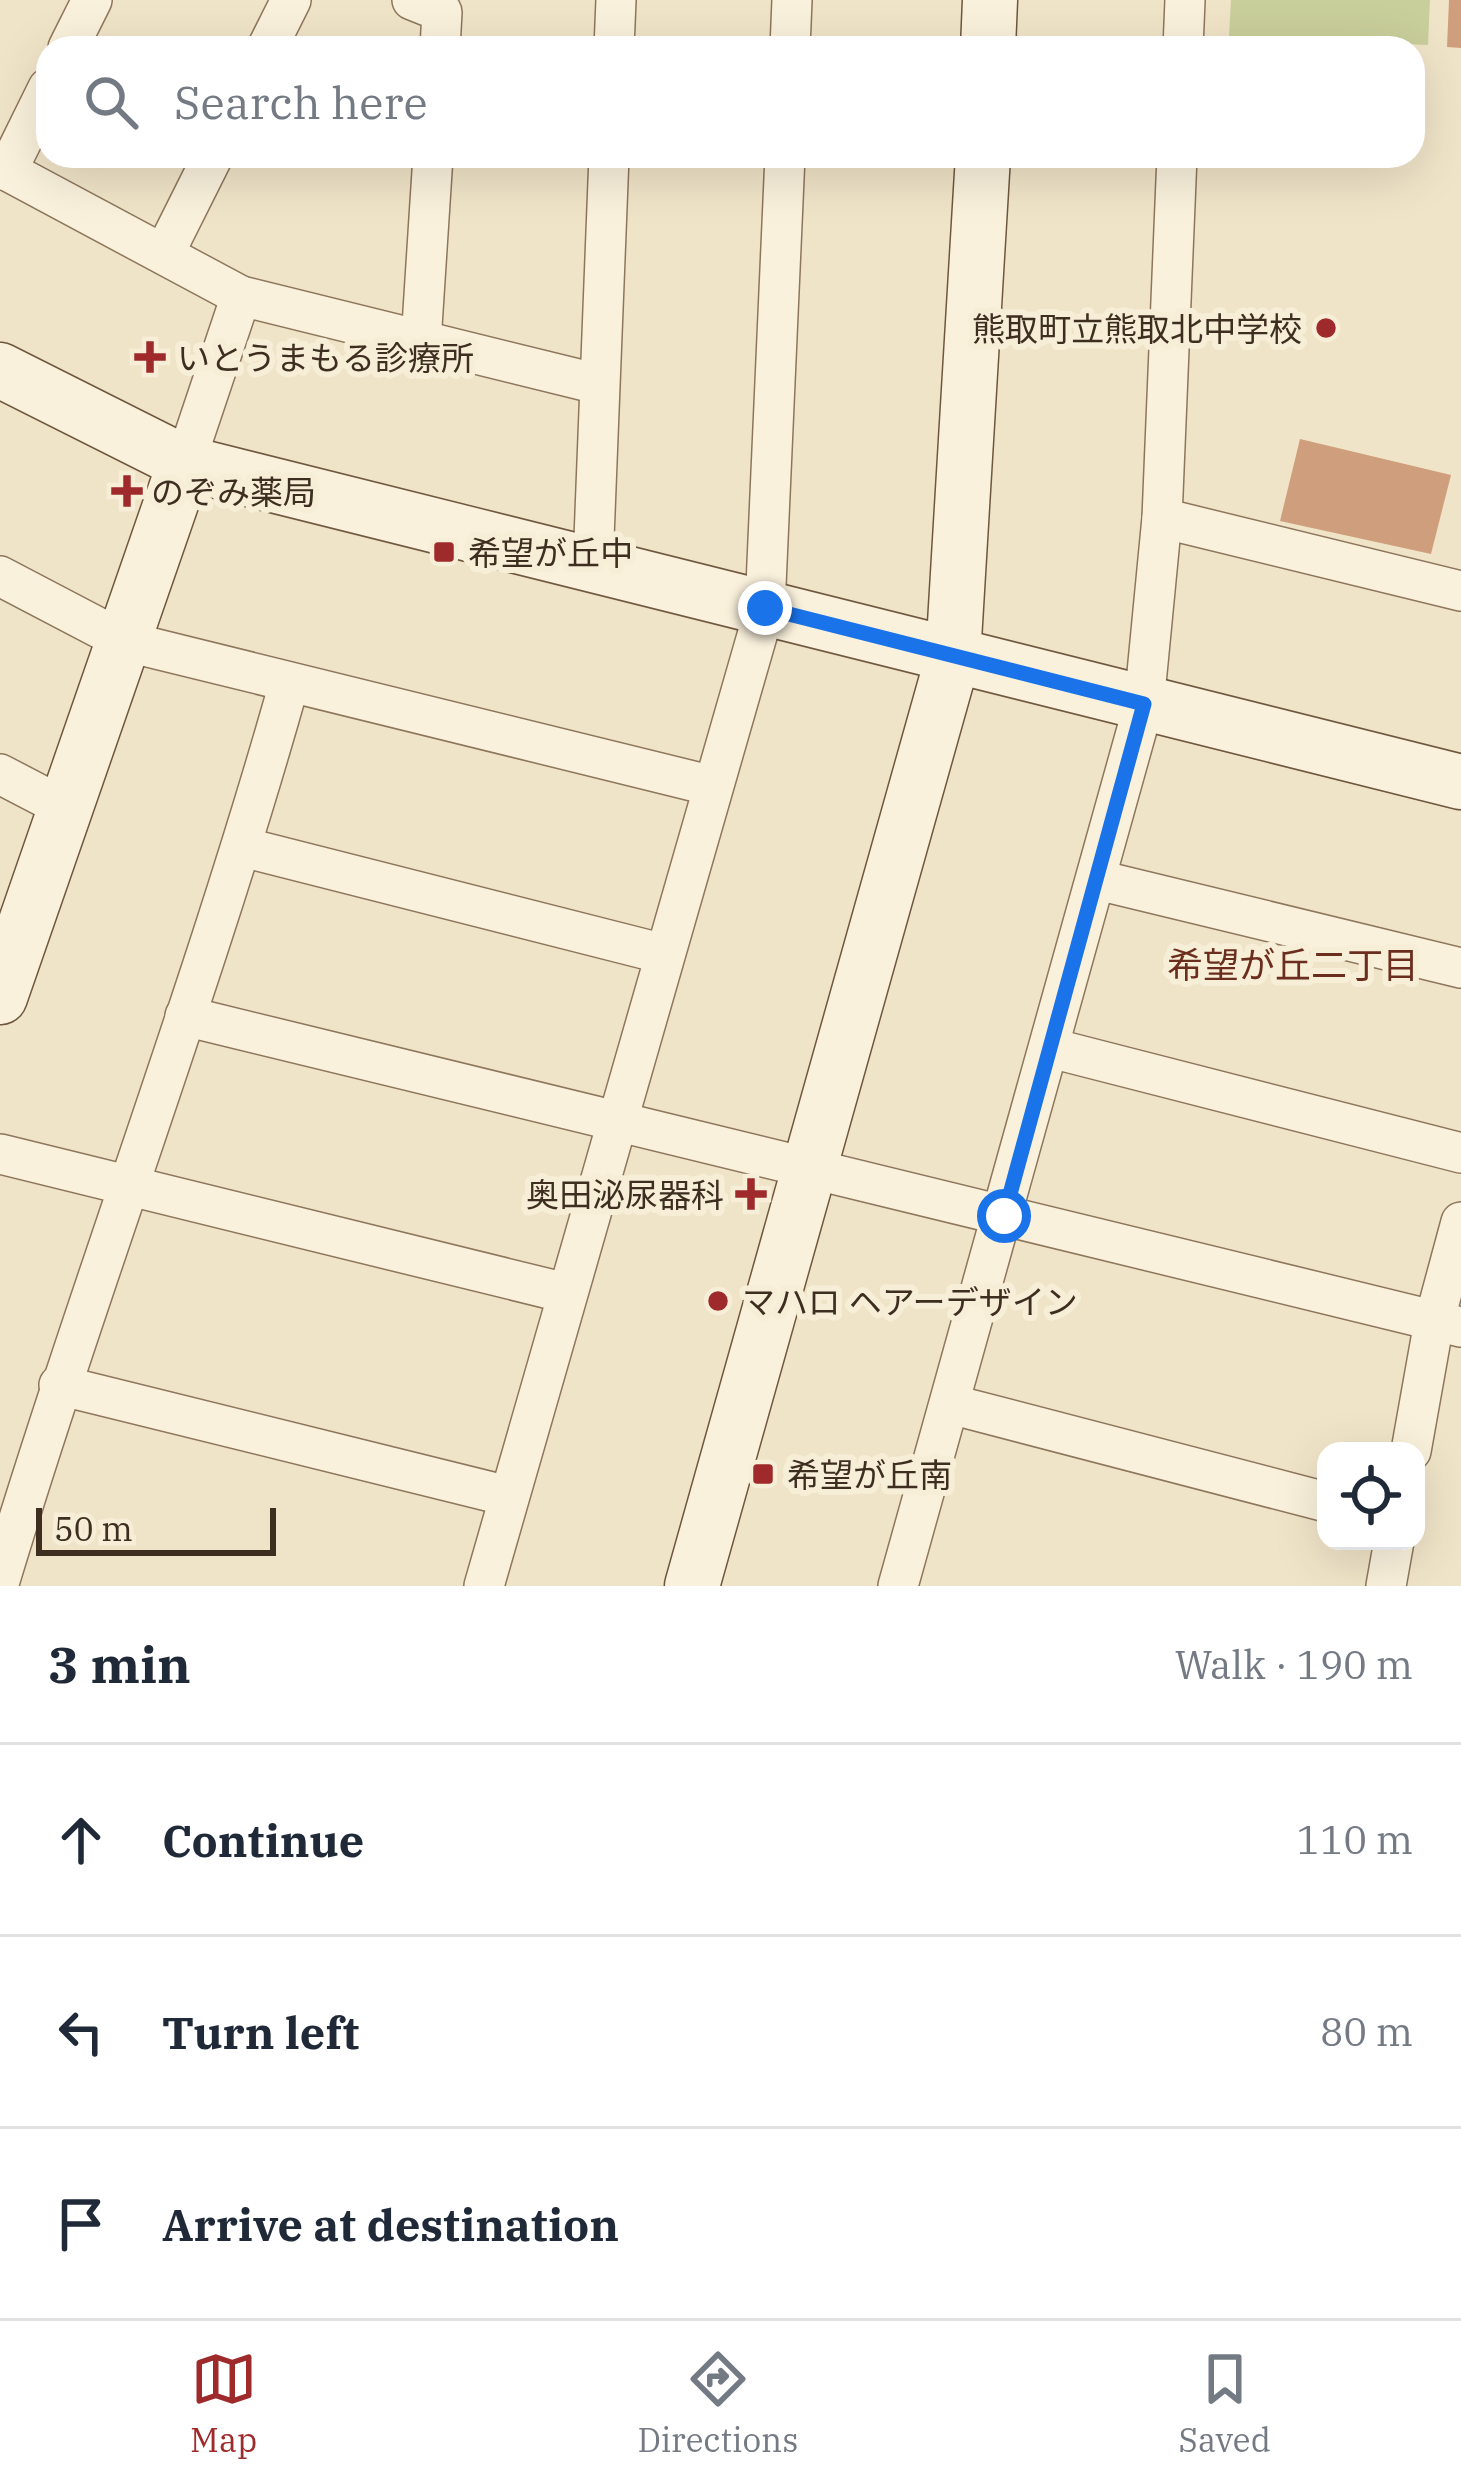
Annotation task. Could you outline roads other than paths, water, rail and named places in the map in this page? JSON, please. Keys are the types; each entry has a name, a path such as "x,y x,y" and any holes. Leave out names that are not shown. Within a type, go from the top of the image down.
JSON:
{"street":[{"path":"74,36 92,0"},
{"path":"273,36 291,0"},
{"path":"412,0 442,12 441,36"},
{"path":"614,36 616,0"},
{"path":"790,36 792,0"},
{"path":"988,36 990,0"},
{"path":"1184,36 1185,0"},
{"path":"36,110 4,169 241,296 598,384"},
{"path":"164,254 207,168"},
{"path":"421,342 432,168"},
{"path":"592,564 608,168"},
{"path":"484,1586 765,608 783,168"},
{"path":"692,1586 953,657 982,168"},
{"path":"898,1586 1144,704 1162,518 1177,168"},
{"path":"2,982 67,809 241,296"},
{"path":"0,370 185,463 1461,782"},
{"path":"1162,518 1461,590"},
{"path":"0,576 124,641 713,786"},
{"path":"0,1584 59,1384 243,847 289,684"},
{"path":"0,774 67,809"},
{"path":"243,847 664,954"},
{"path":"1098,880 1461,968"},
{"path":"185,1016 1448,1324"},
{"path":"1051,1048 1461,1153"},
{"path":"0,1154 566,1293"},
{"path":"1414,1442 1448,1324 1461,1222"},
{"path":"59,1384 508,1496"},
{"path":"950,1405 1317,1500"},
{"path":"1386,1586 1392,1550"}],"place":[{"name":"熊取町立熊取北中学校","path":"1326,328"},
{"name":"いとうまもる診療所","path":"150,357"},
{"name":"のぞみ薬局","path":"127,491"},
{"name":"希望が丘中","path":"444,552"},
{"name":"奥田泌尿器科","path":"751,1194"},
{"name":"マハロ ヘアーデザイン","path":"718,1301"},
{"name":"希望が丘南","path":"763,1474"}],"district":[{"name":"希望が丘二丁目","path":"1293,964"}]}
